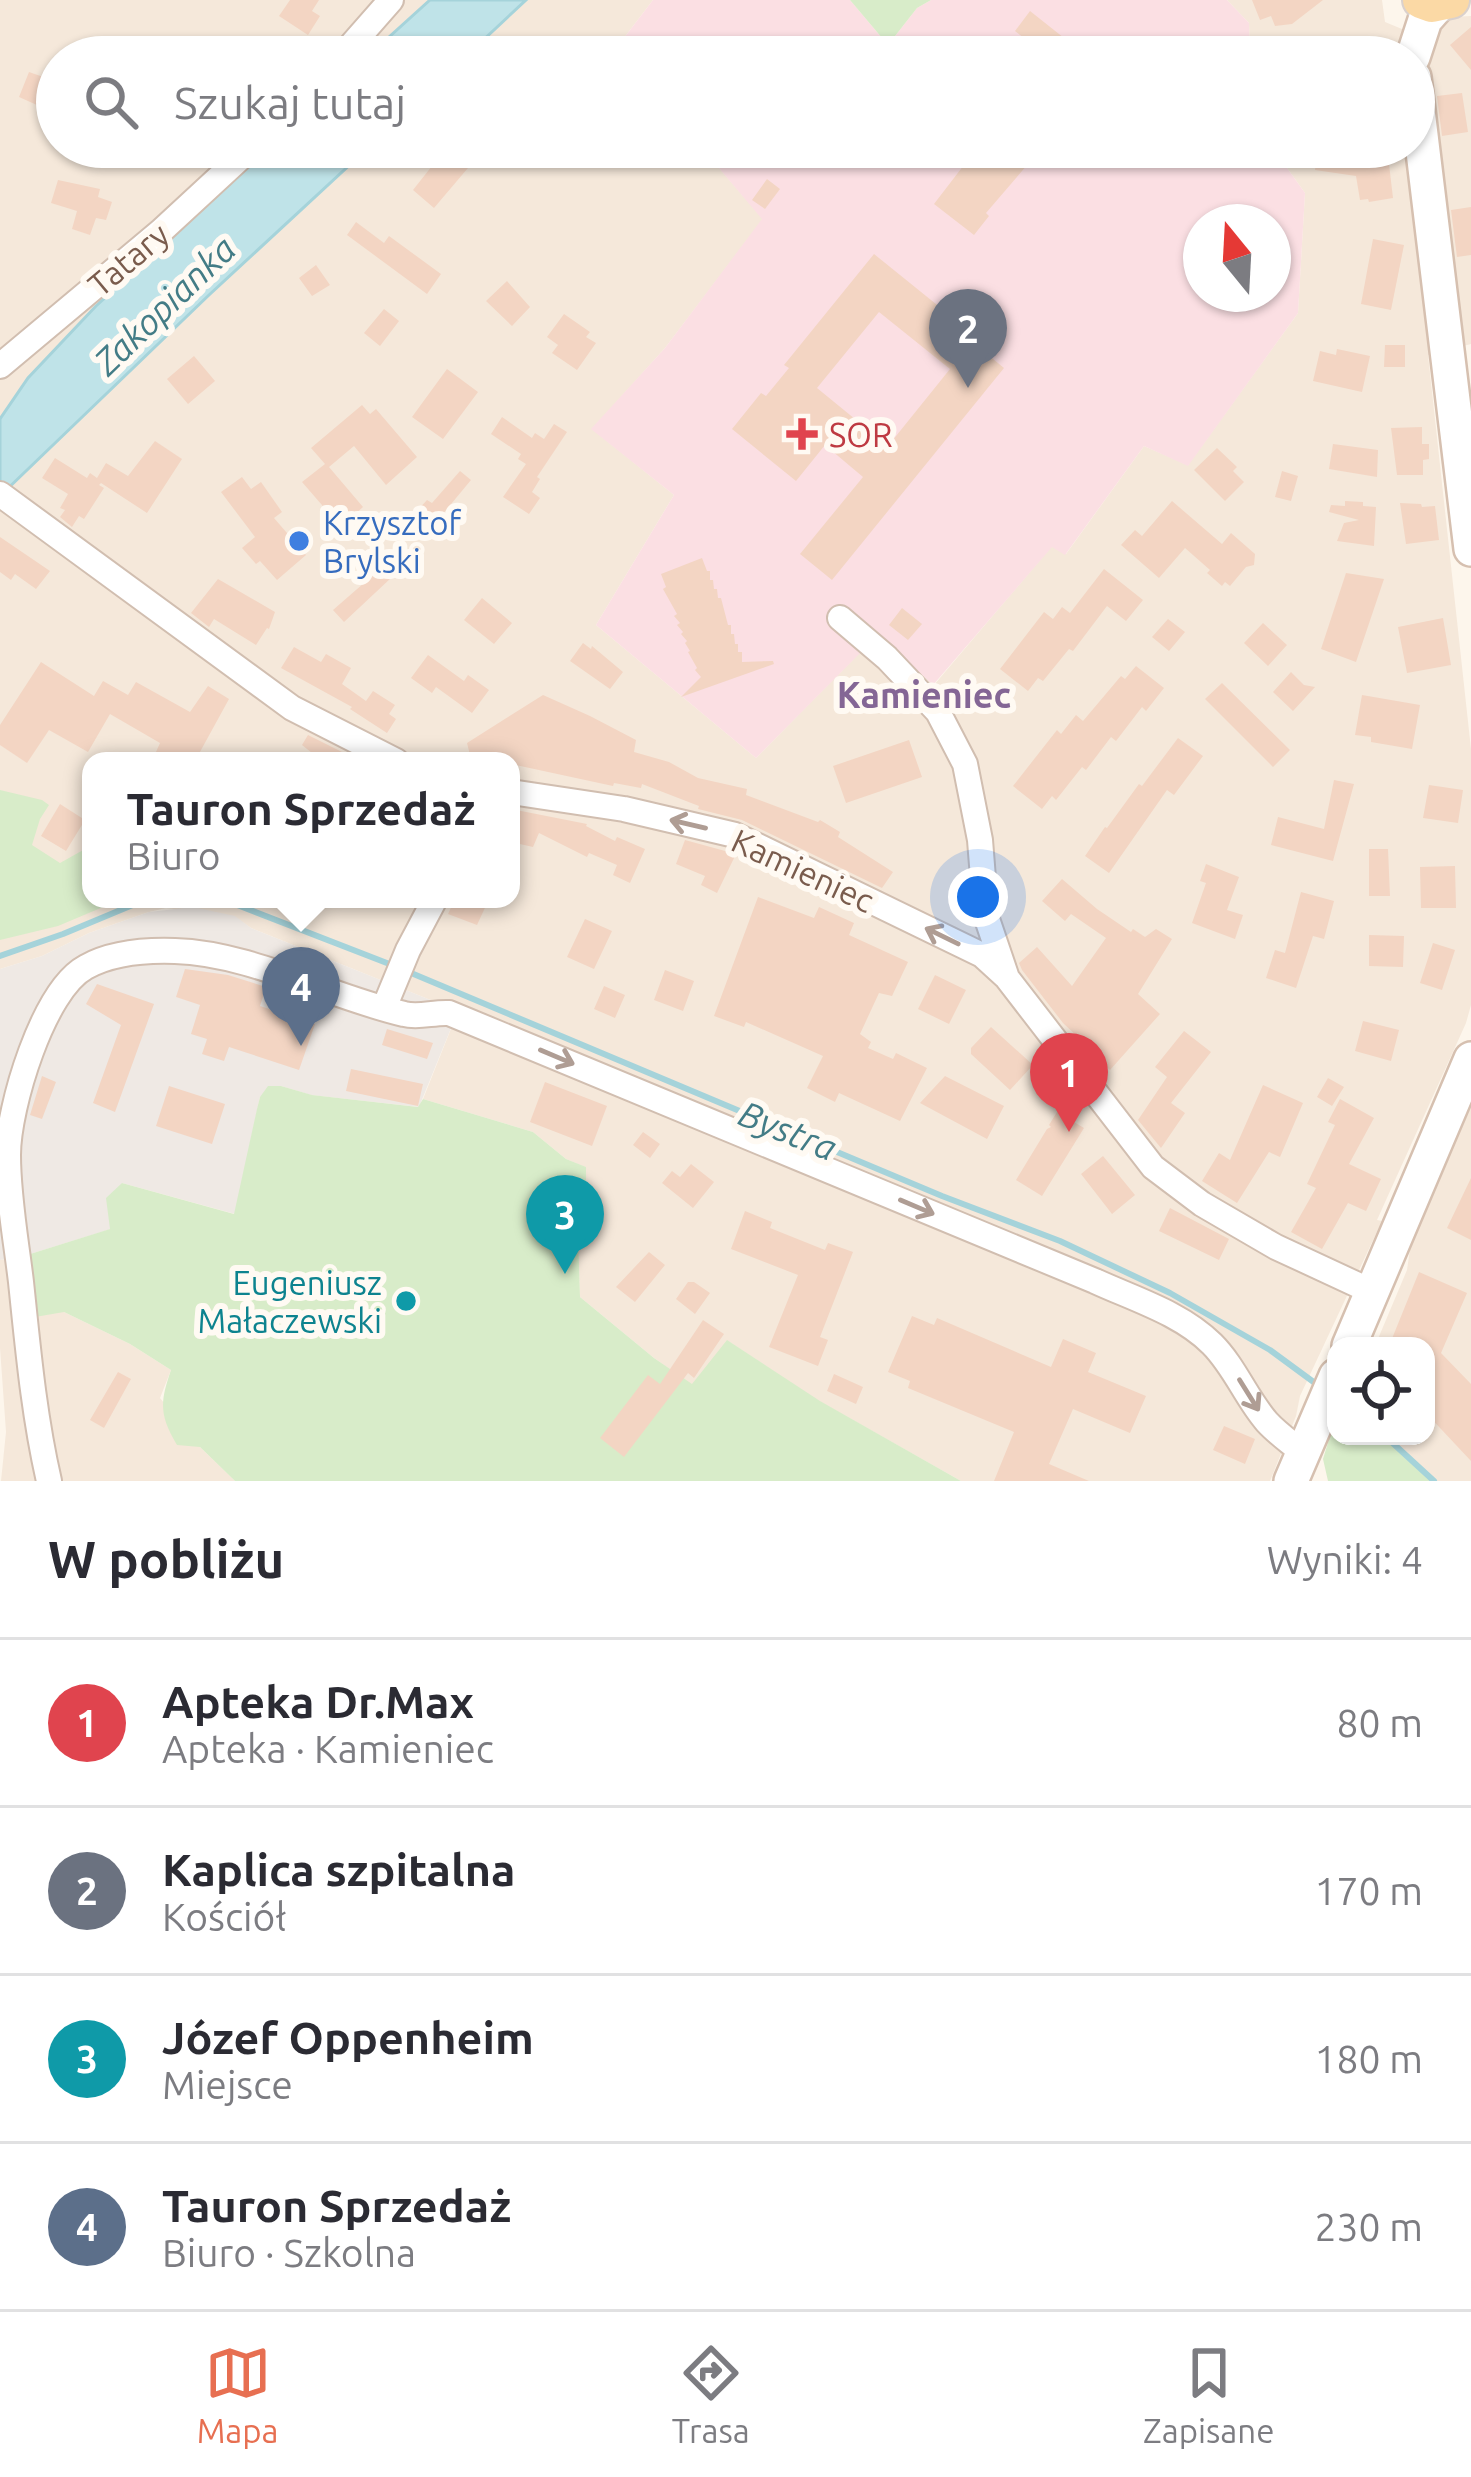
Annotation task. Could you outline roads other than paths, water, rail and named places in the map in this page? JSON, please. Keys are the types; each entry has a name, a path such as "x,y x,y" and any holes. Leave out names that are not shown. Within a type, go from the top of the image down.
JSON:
{"main road":[{"path":"1420,36 1426,20 1443,1"},
{"path":"1425,168 1471,549"},
{"path":"1353,1337 1471,1059"},
{"path":"1297,1473 1327,1397"}],"street":[{"path":"359,36 391,0"},
{"name":"Tatary","path":"0,366 229,168"},
{"path":"0,494 292,708 378,752"},
{"name":"Kamieniec","path":"840,618 887,658 938,712 965,764 980,840 986,916 1006,978"},
{"name":"Kamieniec","path":"520,793 624,809 735,835 982,955 1006,978 1153,1167 1202,1204 1276,1247 1373,1292"},
{"path":"388,998 430,908"},
{"path":"49,1481 33,1394 8,1156 16,1099 46,1014 62,988 83,968 111,956 178,951 214,955 388,998 406,1015 448,1013 1172,1315 1215,1346 1297,1473"}],"water":[{"path":"430,0 526,0 487,36 390,36"},
{"name":"Zakopianka","path":"247,168 346,168 0,496 0,419 28,378 96,306"}],"waterway":[{"name":"Bystra","path":"0,956 125,908"},
{"name":"Bystra","path":"245,908 392,965"},
{"name":"Bystra","path":"404,970 1060,1241 1170,1293 1270,1350 1319,1386"},
{"name":"Bystra","path":"1395,1445 1434,1481"}],"place":[{"name":"Kaplica szpitalna","path":"968,388"},
{"name":"SOR","path":"802,434"},
{"name":"Krzysztof Brylski","path":"299,541"},
{"name":"Tauron Sprzedaż","path":"301,1046"},
{"name":"Apteka Dr.Max","path":"1069,1132"},
{"name":"Józef Oppenheim","path":"565,1274"},
{"name":"Eugeniusz Małaczewski","path":"406,1301"}],"district":[{"name":"Kamieniec","path":"924,694"}]}
